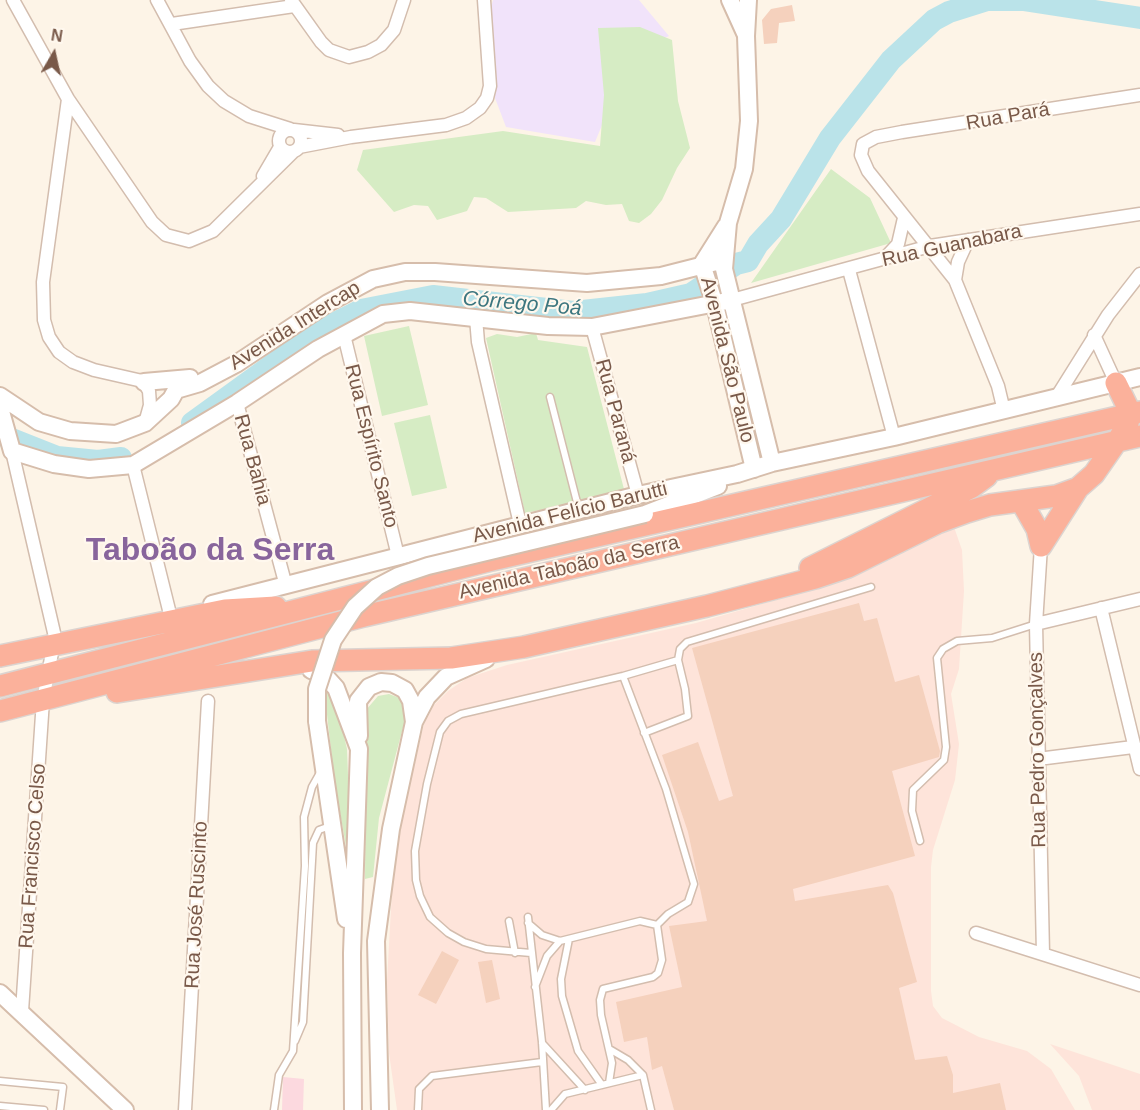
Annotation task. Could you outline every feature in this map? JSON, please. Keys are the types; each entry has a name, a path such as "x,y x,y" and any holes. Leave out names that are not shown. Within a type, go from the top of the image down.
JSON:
{"highway":[{"path":"1041,546 1078,488 1094,474 1119,441 1136,413 1116,382"},
{"name":"Avenida Taboão da Serra","path":"0,686 492,560 1136,413"},
{"name":"Avenida Taboão da Serra","path":"0,711 342,621 1140,436"},
{"path":"769,589 972,487 999,467"},
{"path":"73,693 113,693 312,661 452,658 524,647 707,606 848,567 938,523 967,512 1056,496 1078,488"},
{"path":"1021,501 1037,529 1041,546"},
{"path":"0,656 54,642 225,610 310,607"}],"main road":[{"path":"731,0 742,0"},
{"name":"Avenida São Paulo","path":"731,0 746,36"},
{"name":"Avenida São Paulo","path":"748,0 746,36 749,121 744,169 728,223 723,265 772,463"},
{"name":"Avenida São Paulo","path":"728,223 704,269 714,301 754,469"},
{"name":"Avenida Intercap","path":"176,390 200,383 236,364 344,293 373,279 405,272 435,272 587,283 661,276 723,265"},
{"name":"Avenida Intercap","path":"10,446 54,464 89,468 133,465 237,404 318,349 383,314 410,311 548,326 592,327 731,297"},
{"path":"144,382 212,376"},
{"name":"Avenida Felício Barutti","path":"0,651 54,642 286,586 638,495 737,474 772,463 894,437 1140,377"},
{"path":"0,396 39,422 70,432 117,434 145,423 171,399 176,390"},
{"path":"737,402 749,406 756,397"},
{"path":"0,408 10,446"},
{"path":"742,421 751,414 761,416"},
{"path":"352,953 323,767 317,721 317,689 333,640 355,607 378,587 398,576 428,566 645,514 712,489 737,474"},
{"path":"380,1110 376,941 391,829 414,722 427,697 446,677 470,664 524,647"},
{"path":"284,666 298,667 326,677 336,688 359,749"},
{"path":"353,1110 352,953 359,749 358,701 369,687 381,682 392,683 405,690 411,701 414,722"},
{"path":"0,993 22,1011 125,1110"}],"street":[{"path":"13,0 68,99 152,222 166,236 189,241 213,231 296,150 300,136 292,130"},
{"path":"157,0 190,61 208,86 224,101 257,118 292,130 351,137"},
{"path":"172,24 293,3 329,50 349,57 368,52 381,45 393,30 404,0"},
{"path":"257,118 286,152 351,137 446,125 466,118 480,108 487,98 490,86 484,0"},
{"name":"Rua Pará","path":"904,218 862,161 863,144 876,137 1140,95"},
{"path":"68,99 44,282 44,320 50,337 59,352 73,362 144,382 167,385 176,390"},
{"path":"254,193 279,144 280,134 292,130"},
{"name":"Rua Guanabara","path":"731,297 849,270 930,246 1140,214"},
{"path":"904,218 930,246 955,280 998,387 1004,411"},
{"path":"885,259 898,244 904,218"},
{"path":"955,280 958,262 968,240"},
{"path":"849,270 894,437"},
{"path":"1056,398 1094,335 1140,274"},
{"path":"476,318 478,342 520,525"},
{"name":"Rua Paraná","path":"592,327 638,495"},
{"name":"Rua Espírito Santo","path":"344,335 398,556"},
{"path":"1094,335 1116,382"},
{"path":"144,382 149,391 150,405 145,423"},
{"name":"Rua Bahia","path":"237,404 286,586"},
{"path":"10,446 54,642"},
{"path":"133,465 170,614"},
{"name":"Rua Pedro Gonçalves","path":"1041,546 1036,624 1043,954"},
{"path":"1036,624 1140,599"},
{"path":"1101,608 1140,769"},
{"name":"Rua Francisco Celso","path":"22,1011 43,700 54,642"},
{"name":"Rua José Ruscinto","path":"185,1110 208,701"},
{"path":"1038,759 1133,747"},
{"path":"976,933 1140,985"}],"lane":[{"path":"550,397 579,510"},
{"path":"644,733 688,716 678,660 680,649 687,642 871,587"},
{"path":"920,841 912,811 913,790 944,760 946,747 937,658 943,650 957,641 992,638 1036,624"},
{"path":"531,954 515,953 464,942 447,933 430,917 420,896 416,880 415,851 427,784 440,732 448,721 461,714 623,676 678,660"},
{"path":"605,1084 611,1050 601,1015 600,1000 603,989 652,977 658,973 662,960 657,925 660,920 692,897 694,884 666,789 623,676"},
{"path":"274,1110 277,1083 291,1058 294,1041 305,866 304,817 312,787 323,767"},
{"path":"294,1041 300,1034 303,1022 313,843 319,830 331,826"},
{"path":"546,1110 542,1042 534,989 528,920 542,935 560,941 640,921 657,925"},
{"path":"509,921 515,953"},
{"path":"569,939 561,979 562,996 578,1051 605,1084"},
{"path":"534,989 547,956 560,941"},
{"path":"542,1042 585,1090"},
{"path":"611,1050 628,1060 642,1075 651,1110"},
{"path":"418,1110 419,1089 432,1076 542,1062"},
{"path":"551,1110 565,1094 642,1075"},
{"path":"0,1081 63,1087 60,1110"},
{"path":"0,1106 44,1110"}],"shaded area":[{"path":"493,0 639,0 669,36 632,53 595,142 506,127 495,98 488,19"},
{"path":"954,527 962,550 964,591 959,669 951,694 959,744 955,780 933,850 931,867 933,1006 942,1018 979,1037 1027,1051 1051,1069 1075,1110 397,1110 389,1053 387,981 393,873 405,805 424,724 434,705 448,691 467,678 507,665 696,623 835,583 875,567"},
{"path":"1050,1044 1140,1074 1140,1110 1092,1110 1079,1076"},
{"path":"283,1077 304,1079 303,1110 282,1110"}],"green space":[{"path":"640,27 672,40 678,101 690,148 677,168 662,200 651,214 639,223 629,221 622,204 606,205 586,201 576,208 508,212 486,198 474,197 467,211 437,220 428,206 414,205 394,212 357,170 363,150 503,131 600,146 604,95 598,28"},
{"path":"831,169 870,198 891,243 751,283"},
{"path":"409,326 428,405 382,416 364,336"},
{"path":"536,333 538,340 587,347 625,493 525,513 486,338 497,334 517,337"},
{"path":"430,415 447,488 412,496 394,423"},
{"path":"328,691 340,719 347,749 352,879 335,785 325,697"},
{"path":"389,694 405,700 405,720 379,818 373,877 365,879 366,710 378,696"}],"building":[{"path":"792,5 795,21 779,23 777,43 764,44 762,20 771,9"},
{"path":"859,603 864,621 877,618 895,682 919,675 940,751 939,757 892,771 915,856 793,889 795,901 888,885 893,893 917,982 899,988 915,1060 947,1056 953,1075 953,1093 1000,1083 1006,1110 674,1110 662,1066 652,1070 647,1037 624,1042 616,1002 682,987 669,926 707,921 688,832 662,755 698,742 719,801 733,796 692,648"},
{"path":"442,951 459,960 436,1004 418,995"},
{"path":"492,960 500,999 486,1003 478,962"}],"waterway":[{"name":"Córrego Poá","path":"192,423 319,331 361,310 433,296 573,312 647,304 691,294 736,264 748,261 758,244 781,219 830,138 891,60 934,20 949,12 987,0 1023,0 1140,18"},
{"name":"Córrego Poá","path":"0,431 4,436 57,457 98,461 121,458"}],"district":[{"name":"Taboão da Serra","path":"210,551"}]}
